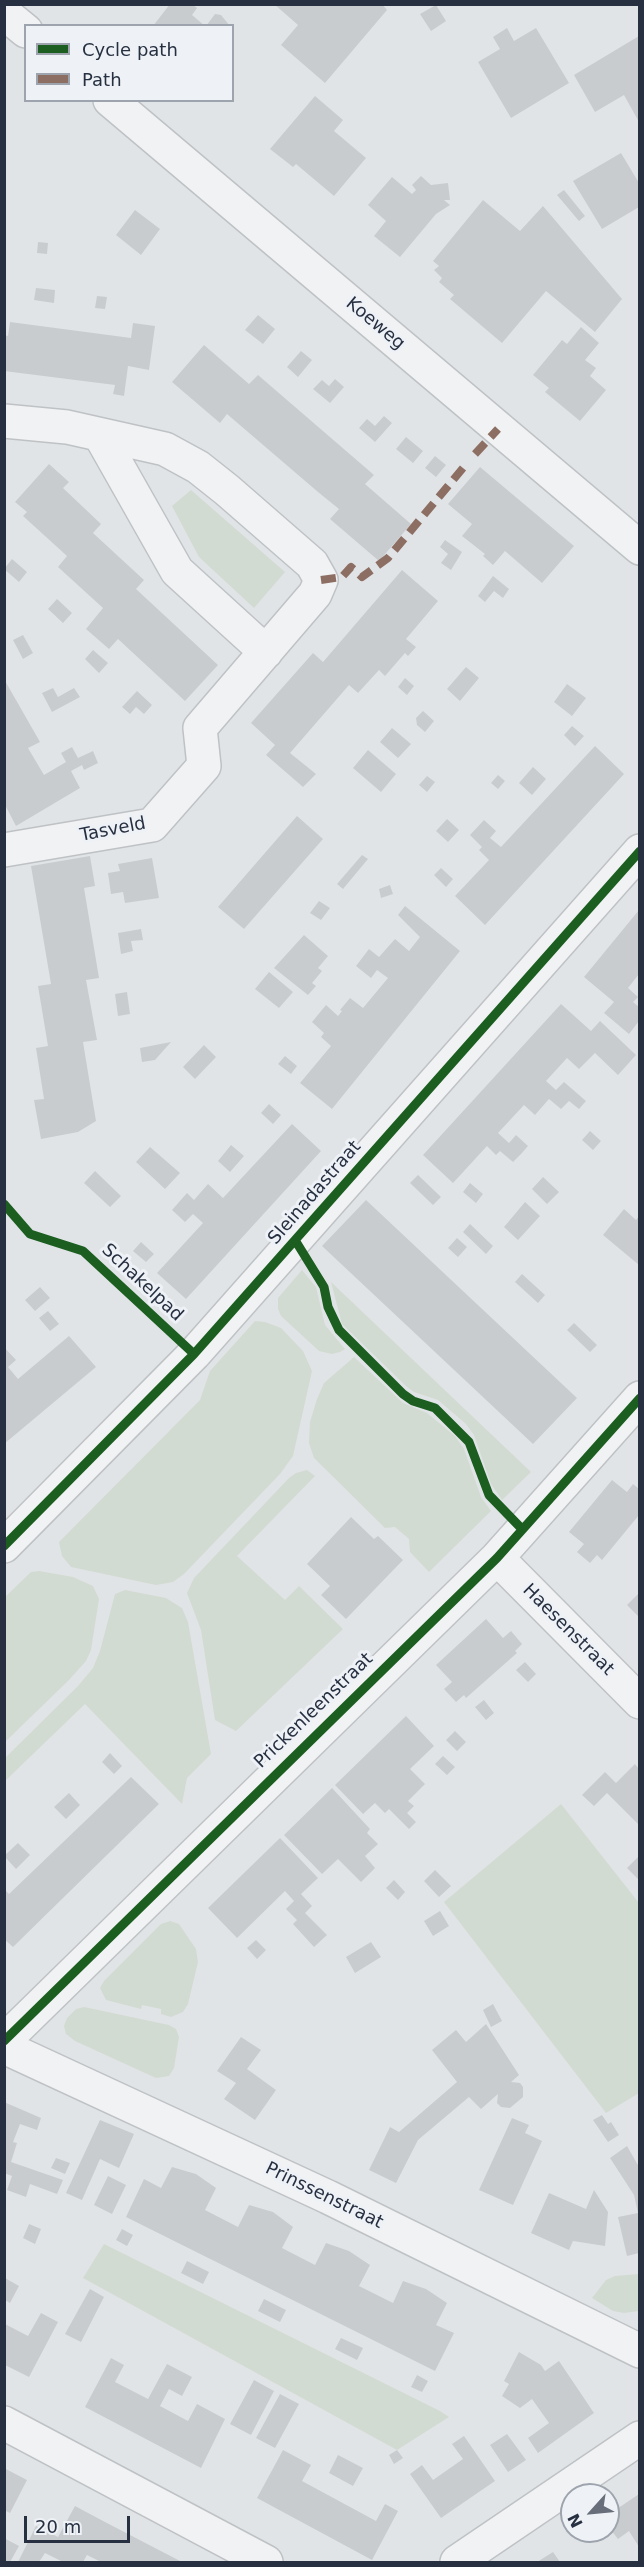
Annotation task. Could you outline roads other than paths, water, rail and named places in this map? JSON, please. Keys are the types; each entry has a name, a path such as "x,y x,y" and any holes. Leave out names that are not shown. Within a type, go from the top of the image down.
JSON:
{"street":[{"path":"4,13 24,29"},
{"name":"Koeweg","path":"112,102 639,548"},
{"name":"Tasveld","path":"4,421 67,427 165,449 198,467 315,568 321,580 315,594 200,728 204,766 152,825 4,850"},
{"path":"100,435 177,571 266,652"},
{"name":"Sleinadastraat","path":"4,1546 194,1354 639,851"},
{"name":"Prickenleenstraat","path":"4,2041 285,1763 497,1558 639,1398"},
{"name":"Haesenstraat","path":"497,1558 639,1702"},
{"name":"Prinssenstraat","path":"4,2047 328,2197 639,2351"},
{"path":"4,2423 266,2562"},
{"path":"457,2562 639,2438"}]}
